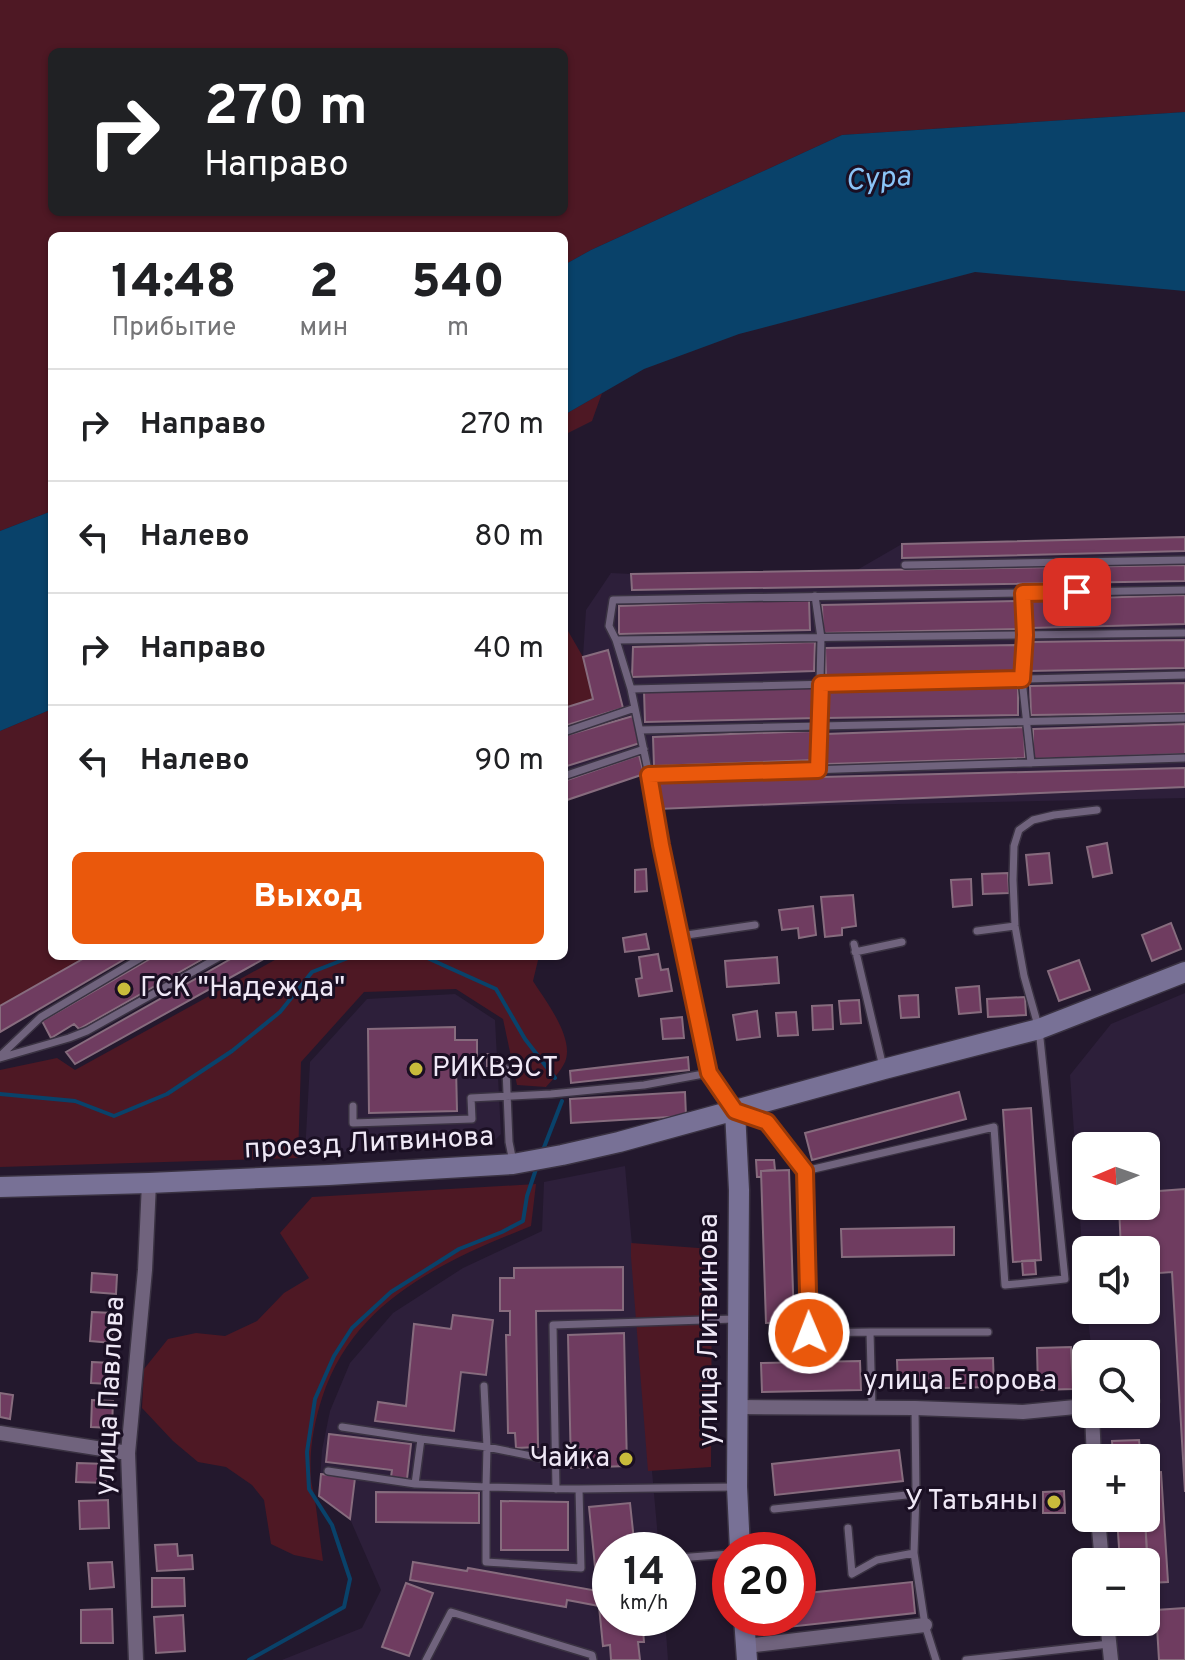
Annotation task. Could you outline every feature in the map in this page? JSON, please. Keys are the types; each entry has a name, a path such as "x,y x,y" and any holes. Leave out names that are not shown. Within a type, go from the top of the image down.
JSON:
{"main road":[{"name":"проезд Литвинова","path":"0,1187 329,1175 513,1164 605,1145 1039,1029 1185,972"},
{"name":"улица Литвинова","path":"735,1111 739,1190 739,1532"}],"street":[{"path":"661,845 709,1073 735,1111"},
{"name":"улица Павлова","path":"136,1660 128,1453 145,1270 149,1183"},
{"name":"улица Егорова","path":"738,1407 1023,1412 1072,1407"},
{"path":"0,1433 128,1453"},
{"path":"746,1653 925,1625"},
{"path":"1108,1636 1111,1660"}],"lane":[{"path":"905,565 1185,560"},
{"path":"661,845 631,689 609,626 613,600 1185,590"},
{"path":"1023,593 1025,635 1022,679 1031,763"},
{"path":"815,596 821,638 818,770"},
{"path":"616,640 1185,633"},
{"path":"631,689 1185,675"},
{"path":"568,731 635,708"},
{"path":"640,730 1185,718"},
{"path":"568,775 644,749"},
{"path":"649,775 1185,758"},
{"path":"805,1171 994,1127 1005,1285 1065,1279 1039,1029 1024,976 1015,926 1014,846 1019,830 1033,820 1097,810"},
{"path":"680,936 755,925"},
{"path":"977,931 1015,926"},
{"path":"884,1069 854,948 902,942"},
{"path":"0,1057 41,1017 137,960"},
{"path":"0,1057 87,1031 214,960"},
{"path":"506,1069 513,1164"},
{"path":"353,1106 353,1123 472,1119 471,1098 644,1085 709,1073"},
{"path":"735,1111 767,1122 805,1171 809,1333 988,1332"},
{"path":"556,1489 553,1325 738,1319"},
{"path":"870,1332 872,1409"},
{"path":"484,1386 486,1562 581,1568 579,1489"},
{"path":"915,1408 914,1553 925,1625 936,1660"},
{"path":"342,1427 487,1447 556,1461"},
{"path":"415,1484 421,1439"},
{"path":"328,1471 415,1484 486,1487 737,1487"},
{"path":"774,1509 916,1494"},
{"path":"848,1528 852,1574 877,1560 914,1553"},
{"path":"426,1660 451,1612 592,1655 593,1660"},
{"path":"966,1660 1109,1644"}],"shaded area":[{"path":"0,0 1185,0 1185,112 842,135 568,263 568,232 48,232 48,513 0,531"},
{"path":"602,393 592,421 568,433 568,413"},
{"path":"1185,537 1185,798 658,809 644,774 568,800 568,707 593,699 583,657 586,610 611,573 857,570 902,544"},
{"path":"568,631 583,657 593,699 568,707"},
{"path":"48,711 48,960 81,960 0,1006 0,731"},
{"path":"275,960 538,960 533,981 562,1031 567,1052 559,1072 546,1087 517,1085 503,1019 456,989 364,992 301,1062 298,1158 0,1167 0,1070 57,1058 75,1070"},
{"path":"1185,993 1185,1660 1115,1660 1113,1636 1160,1636 1160,1548 1107,1548 1105,1532 1160,1532 1160,1444 1099,1444 1098,1428 1160,1428 1160,1340 1090,1340 1089,1324 1160,1324 1160,1236 1081,1236 1080,1220 1160,1220 1160,1132 1074,1132 1070,1075 1111,1024"},
{"path":"455,994 495,1020 501,1134 492,1143 305,1154 310,1062 367,999"},
{"path":"625,1166 657,1532 592,1532 592,1636 666,1636 668,1660 282,1660 362,1628 381,1590 350,1519 319,1496 322,1450 330,1411 350,1363 393,1313 463,1268 542,1231 544,1182"},
{"path":"536,1184 531,1226 465,1254 405,1289 379,1310 356,1335 337,1364 319,1407 311,1456 311,1482 323,1561 294,1555 271,1544 264,1500 252,1485 226,1467 198,1462 142,1408 144,1369 168,1339 196,1333 225,1336 257,1321 284,1293 309,1278 280,1233 312,1197"},
{"path":"631,1243 712,1249 711,1467 648,1471"}],"water":[{"name":"Сура","path":"1185,112 1185,291 975,272 739,334 644,369 568,413 568,263 842,135"},
{"path":"48,513 48,711 0,731 0,531"}],"building":[{"path":"1185,537 1185,551 902,558 902,544"},
{"path":"1185,565 1185,581 632,590 631,574"},
{"path":"1185,595 1185,624 1030,628 1029,600"},
{"path":"809,599 810,630 619,634 619,606"},
{"path":"1021,601 1021,629 823,633 822,605"},
{"path":"1185,640 1185,668 1029,671 1028,642"},
{"path":"815,642 814,671 632,677 633,647"},
{"path":"1016,645 1017,673 826,676 825,648"},
{"path":"608,650 623,708 568,725 568,707 593,699 583,657"},
{"path":"1185,683 1185,713 1031,715 1030,686"},
{"path":"1018,685 1018,715 825,718 825,688"},
{"path":"817,687 818,718 645,722 644,691"},
{"path":"633,716 640,743 568,766 568,735"},
{"path":"1185,724 1185,754 1033,759 1033,729"},
{"path":"1024,727 1025,758 826,764 825,734"},
{"path":"814,731 815,760 654,766 653,737"},
{"path":"639,755 644,774 568,800 568,780"},
{"path":"1185,768 1185,787 658,809 657,781"},
{"path":"1107,843 1112,873 1093,877 1087,847"},
{"path":"1049,853 1052,883 1029,885 1026,855"},
{"path":"646,869 647,891 635,892 635,870"},
{"path":"1008,873 1009,893 983,894 982,874"},
{"path":"971,879 972,905 953,907 951,880"},
{"path":"853,895 856,926 842,928 842,935 825,937 821,897"},
{"path":"813,906 816,935 799,938 798,928 782,930 779,910"},
{"path":"1171,923 1181,949 1152,961 1142,935"},
{"path":"646,934 649,949 625,952 623,938"},
{"path":"658,954 661,970 668,969 672,991 639,996 636,979 642,978 639,957"},
{"path":"777,957 779,983 727,987 725,961"},
{"path":"81,960 123,960 0,1032 0,1006"},
{"name":"ГСК \"Надежда\"","path":"148,960 201,960 79,1029 74,1024 51,1038 42,1021"},
{"path":"229,960 262,960 75,1064 66,1052"},
{"path":"1079,960 1090,990 1059,1001 1048,971"},
{"path":"979,986 981,1012 959,1014 956,988"},
{"path":"918,995 919,1017 901,1018 899,996"},
{"path":"1025,997 1026,1015 988,1017 987,999"},
{"path":"859,1000 861,1023 841,1024 839,1001"},
{"path":"832,1005 833,1029 813,1030 812,1006"},
{"path":"757,1011 760,1037 737,1040 733,1015"},
{"path":"796,1012 798,1035 778,1036 776,1013"},
{"path":"682,1017 684,1038 663,1039 661,1019"},
{"path":"455,1027 455,1040 477,1040 477,1067 456,1067 457,1111 369,1113 368,1029"},
{"path":"487,1054 498,1054 498,1066 487,1066"},
{"path":"688,1057 689,1070 571,1083 570,1071"},
{"path":"685,1092 686,1116 571,1123 570,1099"},
{"path":"959,1092 966,1119 812,1160 805,1133"},
{"path":"1031,1108 1041,1260 1013,1262 1003,1110"},
{"path":"756,1160 774,1160 775,1170 761,1171 761,1177 757,1177"},
{"path":"789,1170 794,1322 766,1323 761,1171"},
{"path":"1185,1189 1185,1492 1172,1272 1160,1273 1160,1236 1120,1236 1120,1220 1160,1220 1160,1191"},
{"path":"954,1227 954,1255 842,1257 841,1229"},
{"path":"1035,1260 1036,1274 1023,1275 1022,1261"},
{"path":"623,1267 623,1310 536,1311 538,1447 516,1448 515,1433 508,1433 506,1335 510,1335 510,1311 500,1311 500,1278 514,1278 514,1268"},
{"path":"92,1273 117,1275 116,1294 91,1292"},
{"path":"92,1312 113,1313 112,1343 90,1341"},
{"path":"453,1315 493,1320 486,1375 461,1372 454,1431 375,1421 378,1402 406,1406 414,1324 451,1329"},
{"path":"624,1333 627,1466 571,1468 568,1335"},
{"path":"1071,1347 1072,1389 1038,1390 1037,1348"},
{"path":"993,1358 994,1387 898,1389 897,1360"},
{"path":"860,1361 861,1390 762,1392 761,1363"},
{"path":"92,1362 111,1363 110,1384 91,1383"},
{"path":"0,1393 13,1395 10,1419 0,1417"},
{"path":"92,1400 113,1401 112,1428 91,1427"},
{"path":"329,1434 411,1444 407,1479 391,1477 392,1470 326,1462"},
{"path":"1139,1440 1139,1444 1112,1444 1112,1441"},
{"path":"899,1450 903,1481 775,1495 772,1464"},
{"path":"77,1463 107,1464 106,1483 76,1482"},
{"path":"1160,1472 1168,1582 1160,1582 1160,1548 1147,1548 1146,1532 1160,1532"},
{"path":"321,1474 355,1478 350,1519 319,1496"},
{"name":"У Татьяны","path":"1064,1491 1065,1513 1043,1513 1043,1492"},
{"path":"376,1492 479,1493 479,1523 376,1522"},
{"path":"108,1500 109,1528 80,1529 79,1501"},
{"path":"501,1501 568,1502 568,1550 501,1550"},
{"path":"630,1503 633,1532 592,1532 592,1537 589,1507"},
{"path":"1118,1532 1146,1532 1147,1548 1119,1548"},
{"path":"177,1544 178,1556 192,1555 193,1569 157,1571 155,1545"},
{"path":"112,1562 114,1587 90,1589 88,1563"},
{"path":"413,1562 467,1571 468,1568 592,1590 592,1605 567,1600 566,1607 410,1580"},
{"path":"152,1578 184,1578 185,1606 152,1607"},
{"path":"912,1582 915,1613 816,1624 816,1592"},
{"path":"406,1583 433,1593 409,1656 382,1647"},
{"path":"1185,1608 1185,1660 1159,1660 1160,1610"},
{"path":"112,1609 113,1643 81,1643 81,1610"},
{"path":"183,1615 185,1651 156,1653 154,1617"},
{"path":"602,1636 644,1636 644,1642 638,1642 640,1660 611,1660 610,1645 603,1646"}],"waterway":[{"path":"0,1094 75,1101 114,1116 167,1094 232,1051 280,1012 312,972 343,960"},
{"path":"432,960 496,989 525,1039 555,1078"},
{"path":"543,1150 562,1101"},
{"path":"249,1660 344,1607 350,1579 332,1525 309,1489 307,1452 315,1399 334,1356 352,1328 391,1292 459,1249 523,1221 537,1166"}],"place":[{"name":"ГСК \"Надежда\"","path":"124,989"},
{"name":"РИКВЭСТ","path":"416,1069"},
{"name":"Чайка","path":"626,1459"},
{"name":"У Татьяны","path":"1054,1502"}],"route":[{"path":"809,1333 805,1171 767,1122 735,1111 709,1073 649,775 818,770 821,684 1022,679 1025,635 1023,593 1077,592"}]}
